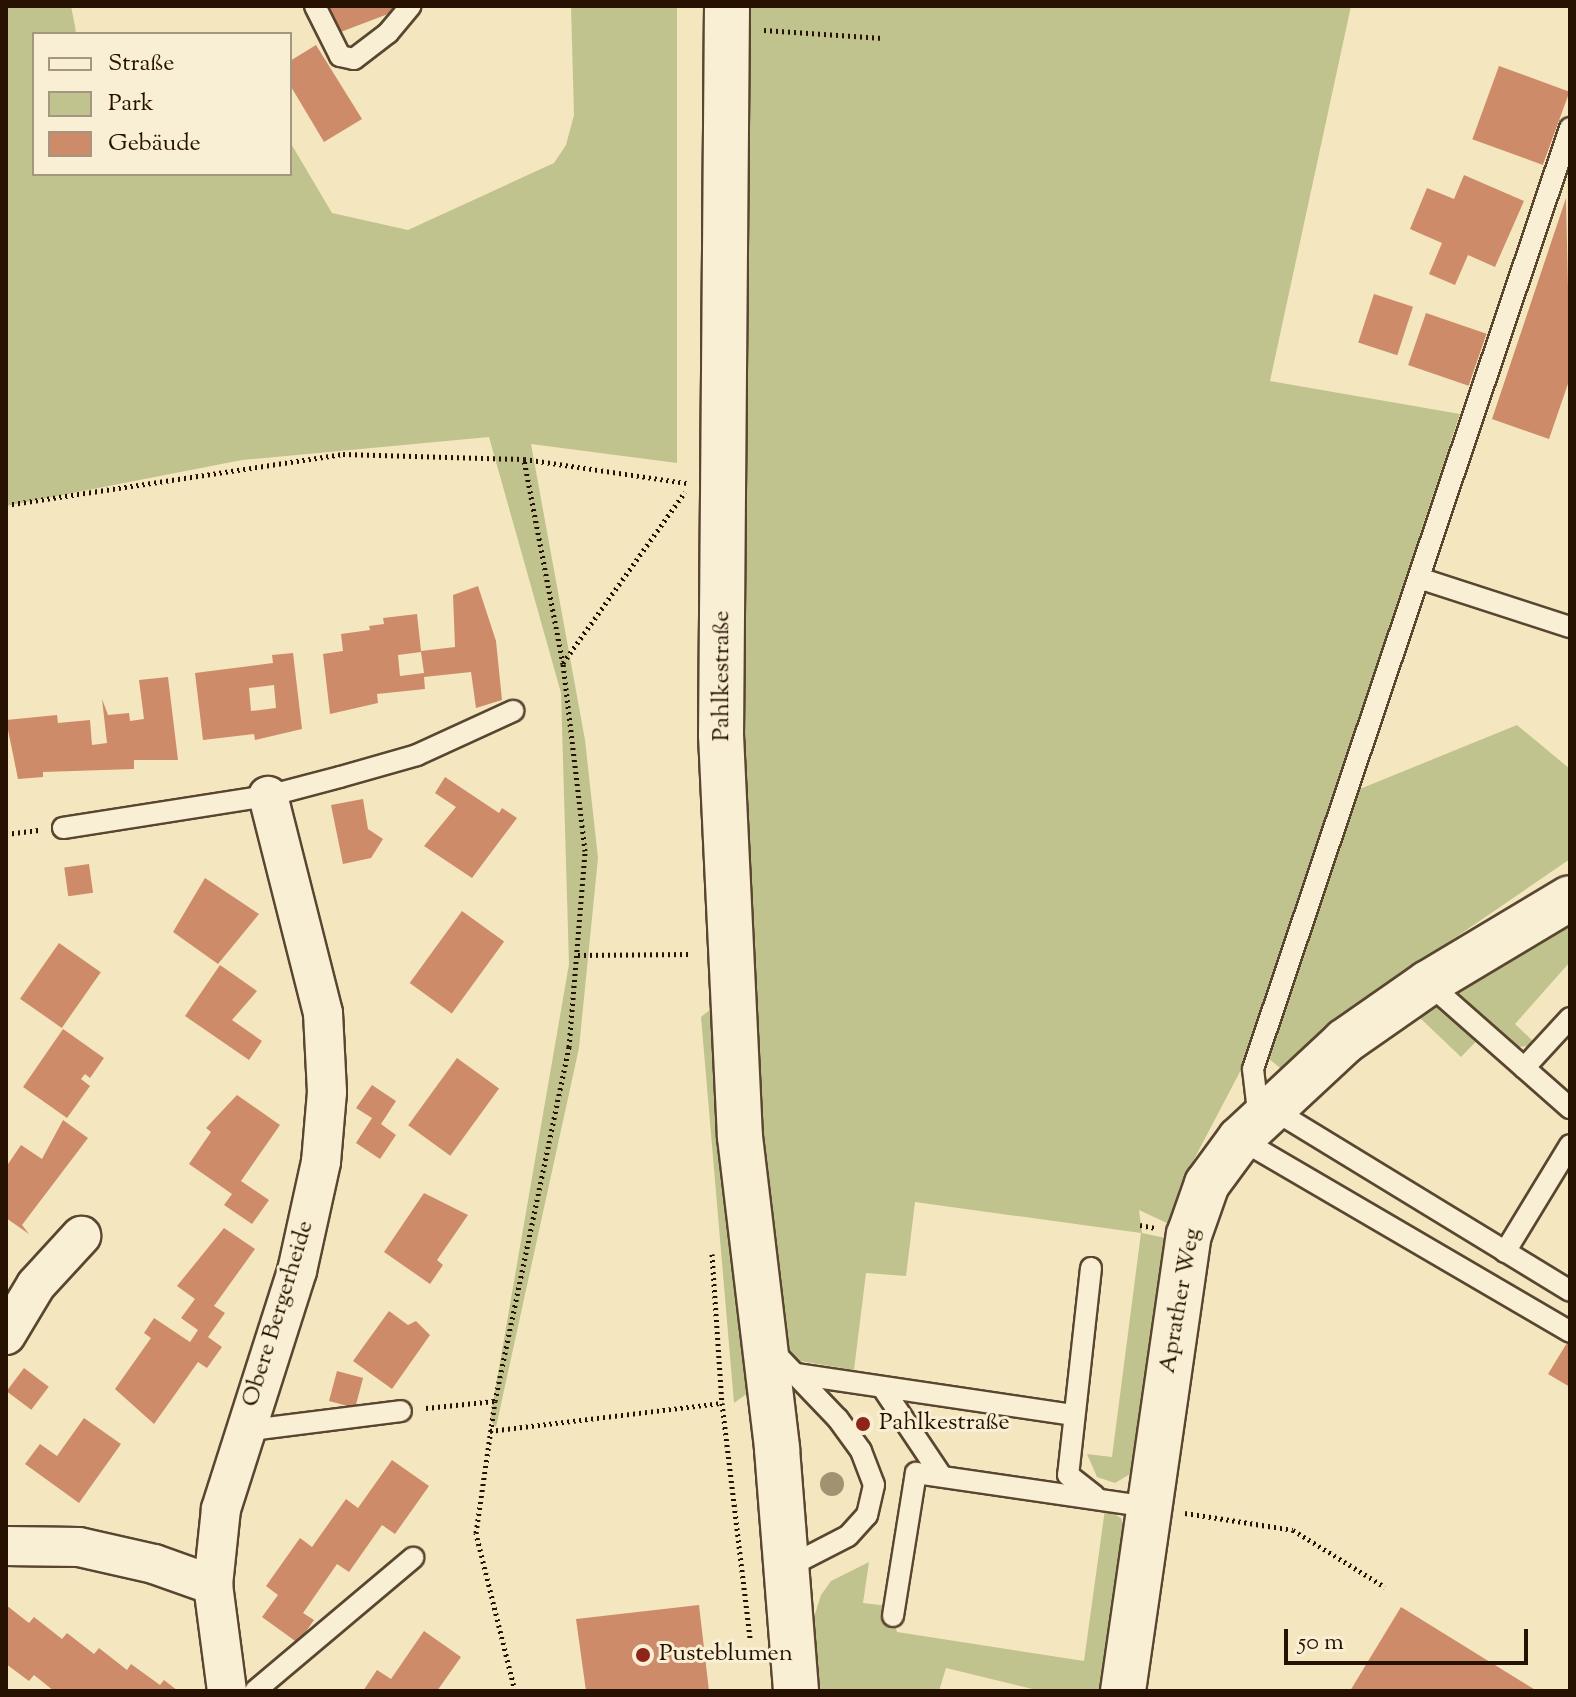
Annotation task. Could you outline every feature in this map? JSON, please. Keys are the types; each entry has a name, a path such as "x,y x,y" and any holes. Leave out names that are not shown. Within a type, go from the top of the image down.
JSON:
{"street":[{"name":"Pahlkestraße","path":"727,16 721,735 740,1137 781,1359 796,1691"},
{"name":"Obere Bergerheide","path":"227,1691 213,1585 221,1509 243,1431 297,1271 321,1162 327,1092 323,1013 268,796"},
{"name":"Aprather Weg","path":"1123,1691 1189,1235 1207,1184 1257,1123 1345,1041 1428,983 1570,898"},
{"path":"6,1335 36,1285 81,1236"},
{"path":"6,1546 79,1547 154,1564 213,1585"}],"lane":[{"path":"315,6 340,56 354,59 388,33 411,6"},
{"path":"1257,1123 1253,1069 1570,128"},
{"path":"1419,578 1570,627"},
{"path":"63,828 268,796 417,755 513,711"},
{"path":"1428,983 1570,1108"},
{"path":"1524,1068 1570,1018"},
{"path":"1257,1123 1505,1252 1564,1287 1542,1315"},
{"path":"1257,1123 1570,1332"},
{"path":"1505,1252 1570,1145"},
{"path":"1091,1268 1068,1475 1098,1498"},
{"path":"781,1359 882,1387 1074,1415"},
{"path":"781,1359 838,1419 861,1451 874,1485 867,1515 848,1536 788,1567"},
{"path":"882,1387 941,1475"},
{"path":"243,1431 401,1411"},
{"path":"893,1616 916,1473 1149,1507"},
{"path":"255,1691 413,1558"}],"path":[{"path":"727,16 883,38"},
{"path":"6,505 343,454 524,459 690,483 563,664"},
{"path":"515,1691 476,1533 495,1401 569,1047 585,851 563,664 524,459"},
{"path":"578,955 692,954"},
{"path":"401,1411 495,1401"},
{"path":"490,1431 722,1403 751,1646"},
{"path":"1149,1507 1293,1530 1385,1587"}],"green space":[{"path":"6,6 71,6 75,26 76,32 32,32 32,176 292,176 292,145 332,213 408,230 554,163 566,145 574,115 571,6 677,6 677,463 531,444 585,740 598,858 579,1048 496,1427 490,1420 569,964 561,693 489,437 242,460 6,506"},
{"path":"746,6 1351,6 1270,381 1460,414 1243,1066 1180,1186 1169,1224 1139,1210 1142,1233 1170,1239 1138,1462 1132,1473 1115,1483 1097,1477 1087,1454 1112,1457 1141,1233 915,1202 906,1276 866,1273 854,1370 794,1360 734,1403 701,1017 751,977 734,760"},
{"path":"1517,725 1570,769 1570,859 1443,946 1285,1072 1268,1058 1355,791"},
{"path":"1570,920 1570,962 1515,1024 1534,1042 1519,1047 1490,1027 1461,1057 1420,1018 1499,961"},
{"path":"1105,1509 1121,1518 1126,1533 1104,1691 1041,1691 946,1668 939,1691 818,1691 809,1633 821,1595 831,1581 869,1562 863,1603 889,1606 897,1632 1084,1661"}],"building":[{"path":"327,6 394,6 396,11 338,33"},
{"path":"316,45 362,119 324,142 292,88 292,60"},
{"path":"1499,66 1569,92 1543,165 1472,139"},
{"path":"1464,175 1524,201 1495,267 1468,255 1455,285 1429,274 1442,243 1410,229 1427,188 1454,199"},
{"path":"1566,198 1570,378 1549,439 1492,419"},
{"path":"1374,294 1413,307 1397,355 1358,343"},
{"path":"1426,313 1487,334 1469,386 1408,365"},
{"path":"478,586 496,641 502,700 476,708 471,672 424,677 425,689 377,694 378,703 330,714 323,654 343,651 341,634 370,630 369,626 384,624 383,618 417,614 421,651 455,647 453,595","holes":["421,652 424,673 400,676 398,655"]},
{"path":"293,653 302,729 255,740 254,734 203,740 195,673 273,663 272,655","holes":["274,685 276,708 251,711 249,688"]},
{"path":"168,677 178,760 134,760 134,769 43,772 43,777 18,779 6,720 57,715 58,723 90,720 92,745 107,743 102,699 108,715 129,713 130,721 144,719 139,680"},
{"path":"445,777 499,813 502,808 517,818 472,878 424,846 456,807 435,793"},
{"path":"363,799 368,829 383,839 371,858 343,864 331,805"},
{"path":"89,864 93,893 68,896 64,867"},
{"path":"205,878 259,914 218,964 173,932"},
{"path":"462,911 504,942 452,1014 410,983"},
{"path":"59,943 101,972 62,1028 20,999"},
{"path":"220,965 257,991 232,1020 262,1041 249,1060 185,1016"},
{"path":"63,1029 104,1058 90,1078 85,1074 81,1079 90,1086 67,1118 23,1087"},
{"path":"457,1058 499,1089 450,1156 408,1125"},
{"path":"372,1085 396,1101 381,1124 396,1135 380,1159 356,1143 372,1118 356,1108"},
{"path":"237,1095 280,1125 241,1181 269,1200 252,1224 224,1205 232,1194 189,1164 211,1132 206,1128"},
{"path":"63,1120 88,1138 22,1225 29,1234 6,1218 6,1167 21,1145 42,1159"},
{"path":"424,1193 468,1215 437,1260 443,1265 430,1284 384,1252"},
{"path":"224,1228 255,1249 214,1306 225,1313 208,1337 222,1347 207,1368 198,1362 154,1424 115,1389 151,1338 144,1333 154,1318 190,1342 198,1330 181,1318 195,1299 177,1286"},
{"path":"389,1311 408,1325 416,1321 430,1335 392,1389 353,1361"},
{"path":"1570,1338 1570,1387 1548,1374"},
{"path":"24,1368 49,1387 31,1410 7,1391"},
{"path":"337,1371 363,1378 355,1408 329,1401"},
{"path":"84,1418 121,1444 79,1503 25,1464 40,1444 57,1456"},
{"path":"392,1460 429,1486 395,1534 382,1525 349,1572 337,1564 303,1613 314,1620 298,1643 262,1617 278,1595 266,1586 300,1538 312,1547 346,1499 358,1508"},
{"path":"6,1605 29,1623 34,1617 62,1639 67,1633 94,1654 99,1648 127,1670 131,1664 160,1685 164,1680 178,1691 54,1691 34,1675 29,1681 6,1664"},
{"name":"Pusteblumen","path":"699,1605 709,1691 586,1691 576,1619"},
{"path":"1401,1607 1537,1691 1350,1691"},
{"path":"424,1631 461,1657 437,1691 363,1691 377,1670 391,1679"}],"place":[{"name":"Pahlkestraße","path":"863,1424"},
{"name":"Pusteblumen","path":"643,1655"}]}
